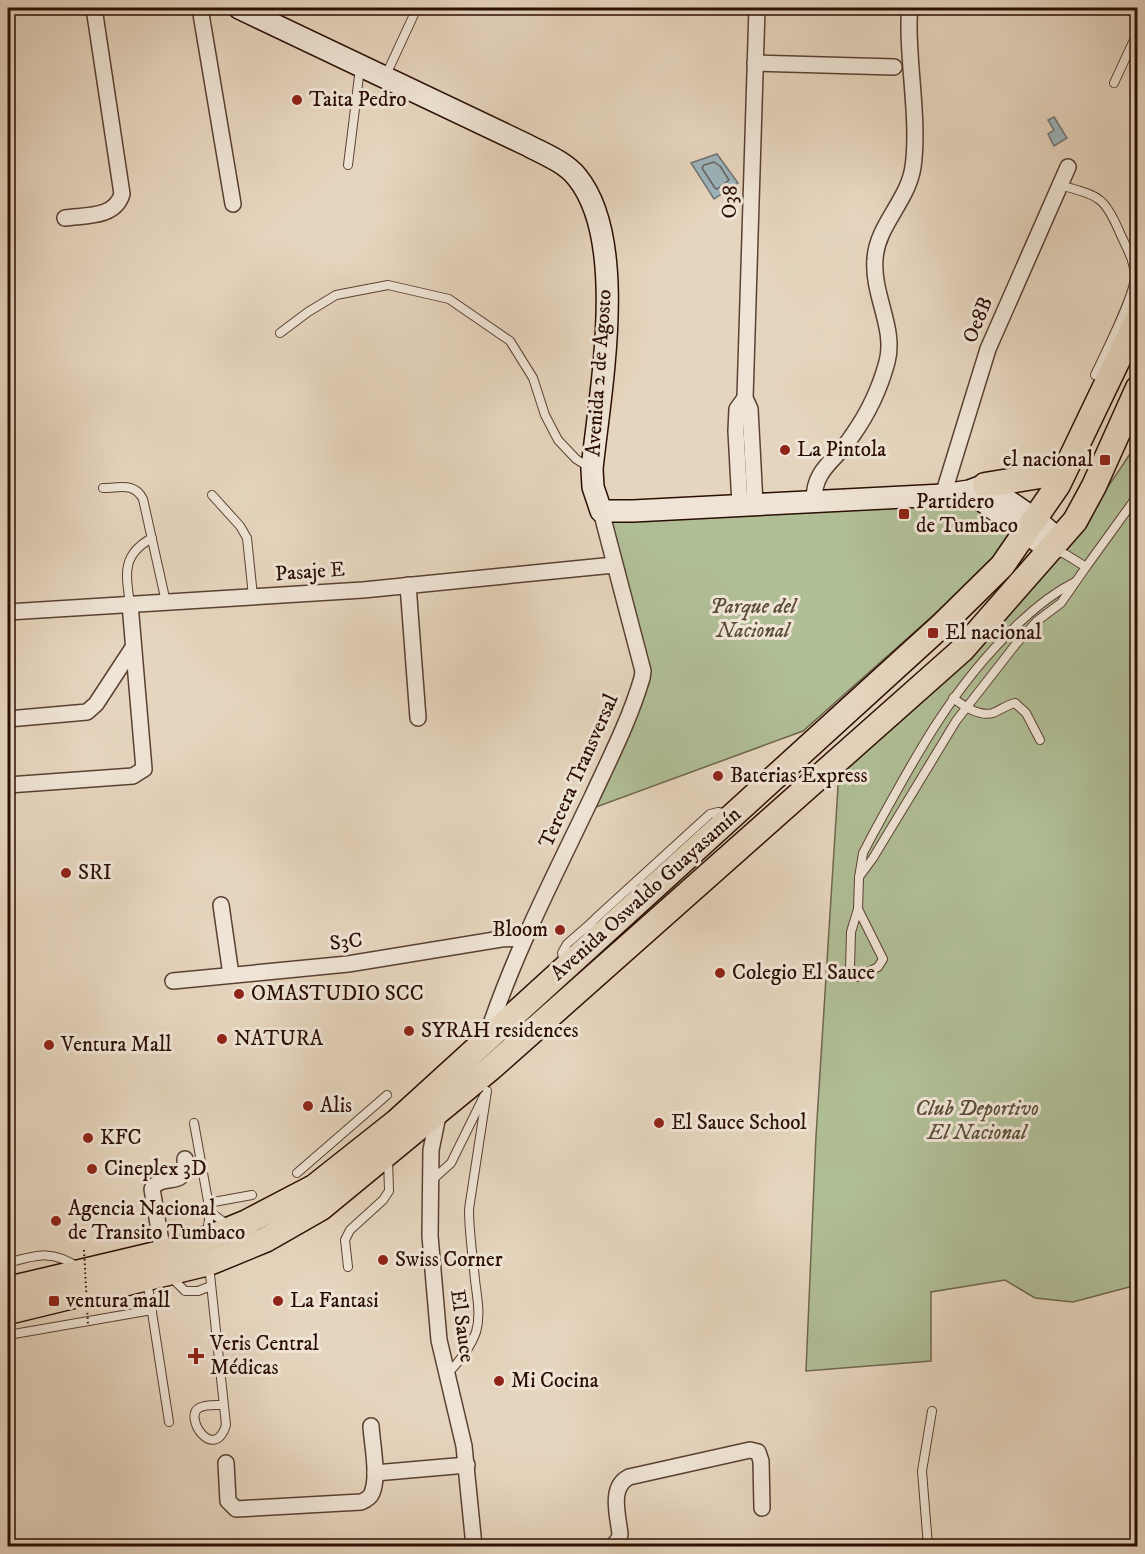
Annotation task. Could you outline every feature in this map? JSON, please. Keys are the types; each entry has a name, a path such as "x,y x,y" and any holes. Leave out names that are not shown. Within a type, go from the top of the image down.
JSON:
{"main road":[{"name":"Avenida 2 de Agosto","path":"239,8 558,161 576,175 591,198 598,217 606,260 606,339 592,469 593,487 601,511"},
{"name":"Avenida Oswaldo Guayasamín","path":"8,1312 160,1268 186,1247 233,1228 314,1187 349,1146 396,1122 566,967 595,929 730,817 942,625 1002,566 1058,485 1137,318"},
{"name":"Avenida Oswaldo Guayasamín","path":"8,1289 84,1260 210,1275 321,1208 439,1111 489,1079 962,650 1058,548 1094,486 1137,388"},
{"path":"601,511 943,495 1064,472"},
{"path":"977,488 1058,548"}],"street":[{"path":"65,218 102,213 113,209 122,194 94,8"},
{"path":"200,8 233,204"},
{"name":"O38","path":"747,504 750,409 745,398 757,8"},
{"path":"814,500 816,481 852,438 872,400 888,360 889,341 885,316 878,297 875,259 878,242 908,186 913,167 910,8"},
{"path":"755,63 894,67"},
{"name":"Oe8B","path":"943,495 988,349 1068,166"},
{"name":"Tercera Transversal","path":"486,1039 524,938 605,770 642,678 643,671 601,511"},
{"name":"Pasaje E","path":"8,612 408,585 614,565"},
{"path":"408,585 418,718"},
{"path":"8,785 133,776 141,773 145,765 132,648 130,604"},
{"path":"8,719 87,712 96,704 132,648"},
{"path":"221,905 231,975"},
{"name":"S3C","path":"173,981 348,964 501,939 524,938"},
{"name":"El Sauce","path":"439,1111 431,1150 430,1236 439,1340 464,1446 474,1546"},
{"path":"160,1268 152,1189 159,1182 183,1175 184,1159"},
{"path":"226,1463 228,1501 236,1509 361,1502 368,1499 372,1493 375,1473 371,1425"},
{"path":"613,1546 620,1534 618,1489 622,1481 629,1478 750,1450 758,1452 761,1461 762,1508"},
{"path":"375,1473 467,1465"}],"lane":[{"path":"385,77 417,8"},
{"path":"1114,83 1133,42 1137,39"},
{"path":"348,165 360,65"},
{"path":"1060,185 1100,198 1111,210 1133,263 1135,278 1128,301 1095,375"},
{"path":"280,333 336,295 388,285 449,298 510,341 533,378 545,415 558,440 576,459 592,469"},
{"path":"103,488 133,488 139,492 143,500 166,602"},
{"path":"212,495 248,538 253,596"},
{"path":"859,878 967,707 1016,644 1037,621 1061,603 1137,495"},
{"path":"130,604 127,564 133,552 152,538"},
{"path":"1058,548 1086,567"},
{"path":"858,909 883,959 878,967 858,977 850,968 851,932 858,909 862,853 942,713 953,698 1002,640 1029,613 1055,592 1075,582"},
{"path":"953,698 981,713 991,714 1015,703 1026,713 1040,740"},
{"path":"431,1181 451,1163 489,1079"},
{"path":"447,1374 460,1361 477,1329 478,1311 469,1209 489,1079"},
{"path":"297,1173 349,1146 387,1095"},
{"path":"194,1123 210,1212 206,1239"},
{"path":"348,1267 345,1240 350,1230 359,1219 383,1200 389,1191 387,1154"},
{"path":"208,1203 252,1195"},
{"path":"210,1212 233,1228"},
{"path":"8,1263 39,1254 70,1261 84,1260"},
{"path":"160,1268 152,1310 169,1422"},
{"path":"210,1275 226,1425 223,1434 218,1438 210,1440 202,1436 197,1429 195,1411 199,1407 223,1405"},
{"path":"8,1335 152,1310"},
{"path":"928,1546 922,1471 932,1411"}],"path":[{"path":"84,1260 88,1325"}],"green space":[{"name":"Club Deportivo El Nacional","path":"1137,450 1137,1285 1073,1302 1035,1298 1005,1280 931,1292 931,1361 806,1371 816,1136 839,771 958,665 1004,620 1054,563 1130,454"},
{"name":"Parque del Nacional","path":"966,492 1027,532 803,731 588,810 645,678 597,504"}],"water":[{"path":"1054,117 1067,138 1054,146 1048,134 1054,130 1048,120"},
{"path":"717,154 738,183 714,199 691,163"}],"place":[{"name":"Taita Pedro","path":"297,100"},
{"name":"La Pintola","path":"785,450"},
{"name":"el nacional","path":"1105,460"},
{"name":"Partidero de Tumbaco","path":"904,514"},
{"name":"El nacional","path":"933,633"},
{"name":"Baterias Express","path":"718,776"},
{"name":"SRI","path":"66,873"},
{"name":"Bloom","path":"560,930"},
{"name":"Colegio El Sauce","path":"720,973"},
{"name":"OMASTUDIO SCC","path":"239,994"},
{"name":"SYRAH residences","path":"409,1031"},
{"name":"NATURA","path":"222,1039"},
{"name":"Ventura Mall","path":"49,1045"},
{"name":"Alis","path":"308,1106"},
{"name":"El Sauce School","path":"659,1123"},
{"name":"KFC","path":"88,1138"},
{"name":"Cineplex 3D","path":"92,1169"},
{"name":"Agencia Nacional de Transito Tumbaco","path":"56,1221"},
{"name":"Swiss Corner","path":"383,1260"},
{"name":"ventura mall","path":"54,1301"},
{"name":"La Fantasi","path":"278,1301"},
{"name":"Veris Central Médicas","path":"196,1356"},
{"name":"Mi Cocina","path":"499,1381"}]}
